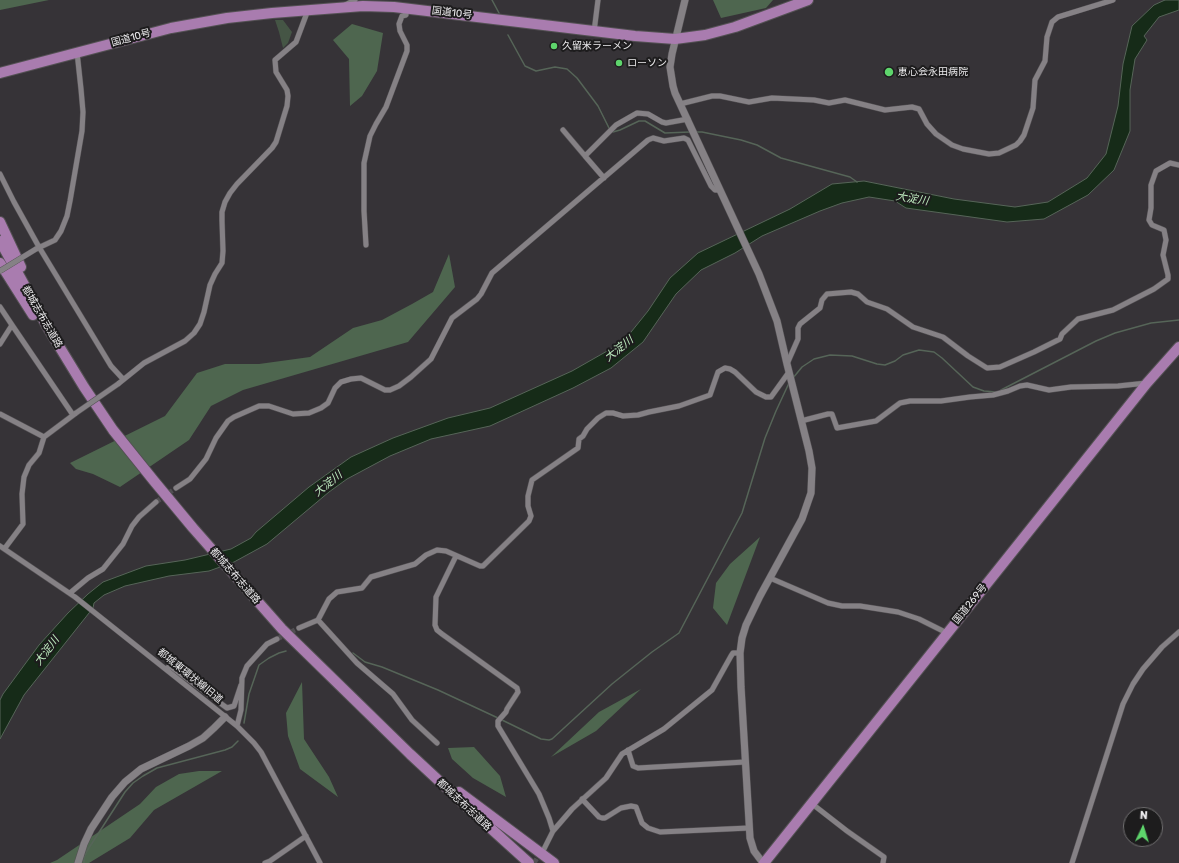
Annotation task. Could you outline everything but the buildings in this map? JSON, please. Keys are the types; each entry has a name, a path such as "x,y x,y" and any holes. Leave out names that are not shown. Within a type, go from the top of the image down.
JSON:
{"highway":[{"name":"国道10号","path":"0,73 197,22 264,13 340,7 375,6 406,8 594,32 675,39 705,35 735,27 808,0"},
{"path":"0,222 30,285 84,387"},
{"name":"都城志布志道路","path":"0,241 48,328 84,387 113,430 193,528 282,629 410,754 529,863"},
{"path":"0,263 41,328 84,387"},
{"name":"国道269号","path":"764,863 1147,383 1179,347"},
{"path":"410,754 520,863"},
{"path":"410,754 554,863"}],"street":[{"path":"340,7 355,0"},
{"path":"594,32 598,0"},
{"path":"685,0 675,39 670,67 675,93 736,224 777,321 812,468 811,493 802,519 746,625 740,653 749,828 752,845 757,856 764,863"},
{"path":"680,104 712,96 720,96 749,102 772,98 814,100 829,103 845,100 885,110 912,107 919,109 927,124 936,134 952,145 989,154 999,153 1016,145 1024,135 1033,108 1035,80 1045,61 1047,37 1052,22 1058,17 1105,1 1113,0"},
{"path":"366,245 364,163 370,136 386,107 407,51 407,45 400,31 399,24 402,16 406,15 406,8"},
{"path":"2,547 23,524 22,494 24,477 29,466 39,453 44,437 74,414 118,384 144,363 185,342 200,324 210,285 222,263 222,216 225,202 237,184 276,142 287,106 288,96 276,72 275,60 296,42 309,10"},
{"path":"0,271 37,248 55,240 61,231 67,216 82,124 81,89 77,52"},
{"path":"585,156 616,125 637,113 648,114 666,123 688,119"},
{"path":"563,130 604,178"},
{"path":"176,488 190,478 198,469 209,455 216,438 228,421 234,417 259,406 269,406 293,414 309,413 328,403 335,388 341,382 351,379 361,378 385,390 390,390 399,386 431,359 452,318 477,299 492,273 648,140 653,138 664,141 684,138 688,140 691,143 711,186 715,190 720,190"},
{"path":"299,628 318,620 329,599 337,592 362,588 371,577 416,564 437,550 446,551 483,566 529,521 531,516 528,506 528,496 532,480 578,448 579,439 583,436 587,429 606,413 624,416 638,416 649,412 679,406 710,395 718,372 725,368 736,372 756,392 771,398 789,371 798,339 798,328 800,324 820,308 822,300 827,294 851,292 858,294 867,302 887,309 913,327 942,336 968,356 988,368 1000,367 1060,339 1062,334 1078,319 1113,310 1154,289 1168,279 1163,255 1166,240 1164,230 1152,226 1149,220 1151,208 1151,185 1156,171 1170,163 1179,165"},
{"path":"0,174 37,248 111,366 123,379"},
{"path":"0,307 74,414"},
{"path":"0,344 12,325"},
{"path":"802,421 832,414 837,428 876,421 900,403 910,401 941,401 993,395 1027,385 1049,390 1071,387 1118,386 1147,383"},
{"path":"0,414 44,437"},
{"path":"70,593 88,578 103,569 124,544 132,526 139,517 156,502"},
{"name":"都城東環状線旧道","path":"2,547 70,593 167,668 237,726 261,752 320,863"},
{"path":"456,556 436,597 435,625 437,630 442,634 517,688 518,692 506,712 498,721 498,726 539,794 553,831"},
{"path":"770,578 828,603 898,612 919,619 947,633"},
{"path":"318,620 357,663 393,694 412,720 437,743"},
{"path":"1072,863 1123,704 1133,684 1143,669 1162,647 1179,632"},
{"path":"237,726 241,710 242,678 249,662 267,644 277,639"},
{"path":"544,849 553,831 582,799 606,778 622,754 664,729 712,690 733,653 740,653"},
{"path":"167,668 170,666 227,708 234,706 241,685"},
{"path":"78,863 91,829 112,797 125,782 147,766 189,746 202,738 225,717"},
{"path":"628,750 633,766 638,768 745,762"},
{"path":"582,799 599,817 602,818 606,818 621,808 636,807 642,823 648,828 660,832 749,828"},
{"path":"811,803 884,857 883,863"},
{"path":"265,863 306,836"}],"shaded area":[{"path":"0,0 49,0 0,10"},
{"path":"713,0 773,0 766,8 721,18"},
{"path":"275,20 283,20 292,32 288,43 283,48 279,32"},
{"path":"352,24 383,33 377,71 362,96 350,106 349,59 333,40"},
{"path":"449,254 455,287 408,342 243,390 211,406 189,440 120,487 93,474 76,469 70,463 165,416 197,373 225,364 259,364 310,357 353,328 382,320 412,304 433,292"},
{"path":"760,537 727,625 713,608 716,583 730,564"},
{"path":"302,682 304,739 329,777 338,797 300,769 288,736 286,713"},
{"path":"641,689 596,731 551,757 599,712"},
{"path":"474,747 500,776 506,797 473,778 452,759 448,748"},
{"path":"199,771 222,771 154,810 130,838 89,863 50,863 57,860 140,804 156,787 179,774"}],"water":[{"name":"大淀川","path":"1165,0 1179,0 1179,10 1159,17 1144,36 1147,40 1135,59 1130,90 1130,131 1114,170 1088,195 1044,219 1007,222 906,208 895,201 869,197 842,203 820,211 762,236 735,253 701,270 676,294 643,342 611,368 573,388 490,426 431,439 390,456 347,479 329,492 267,544 234,562 209,571 169,576 125,586 104,595 94,603 93,608 24,695 0,739 0,700 3,694 39,645 68,613 103,582 146,566 185,560 231,549 251,538 256,532 309,487 351,457 393,438 448,418 490,408 572,371 623,342 648,311 670,278 698,253 790,209 832,184 864,181 954,199 1015,207 1048,202 1087,178 1106,154 1118,106 1123,64 1132,26 1154,5"}],"waterway":[{"path":"492,0 499,13"},
{"path":"508,35 525,66 536,71 555,67 567,69 577,78 598,106 609,128 613,132 639,121 645,121 665,133 690,132"},
{"path":"696,132 741,140 757,145 781,158 850,177 857,182"},
{"path":"1001,390 1096,341 1115,333 1151,323 1179,320"},
{"path":"793,378 802,367 814,359 830,355 852,356 885,365 895,361 903,355 919,350 934,352 973,387 984,391 996,392"},
{"path":"502,720 541,739 552,739 612,684 652,652 679,633 742,513 765,438 789,383"},
{"path":"244,723 249,694 259,665 269,658 286,651"},
{"path":"353,653 365,662 382,667 438,690 498,718"},
{"path":"84,863 84,858 87,851 125,792 133,783 157,768 225,750 232,747 238,741"}],"tunnel":[{"path":"156,502 176,488"},
{"path":"277,639 299,628"},
{"path":"534,863 541,852"}],"place":[{"name":"久留米ラーメン","path":"554,46"},
{"name":"ローソン","path":"619,63"},
{"name":"恵心会永田病院","path":"889,72"}]}
